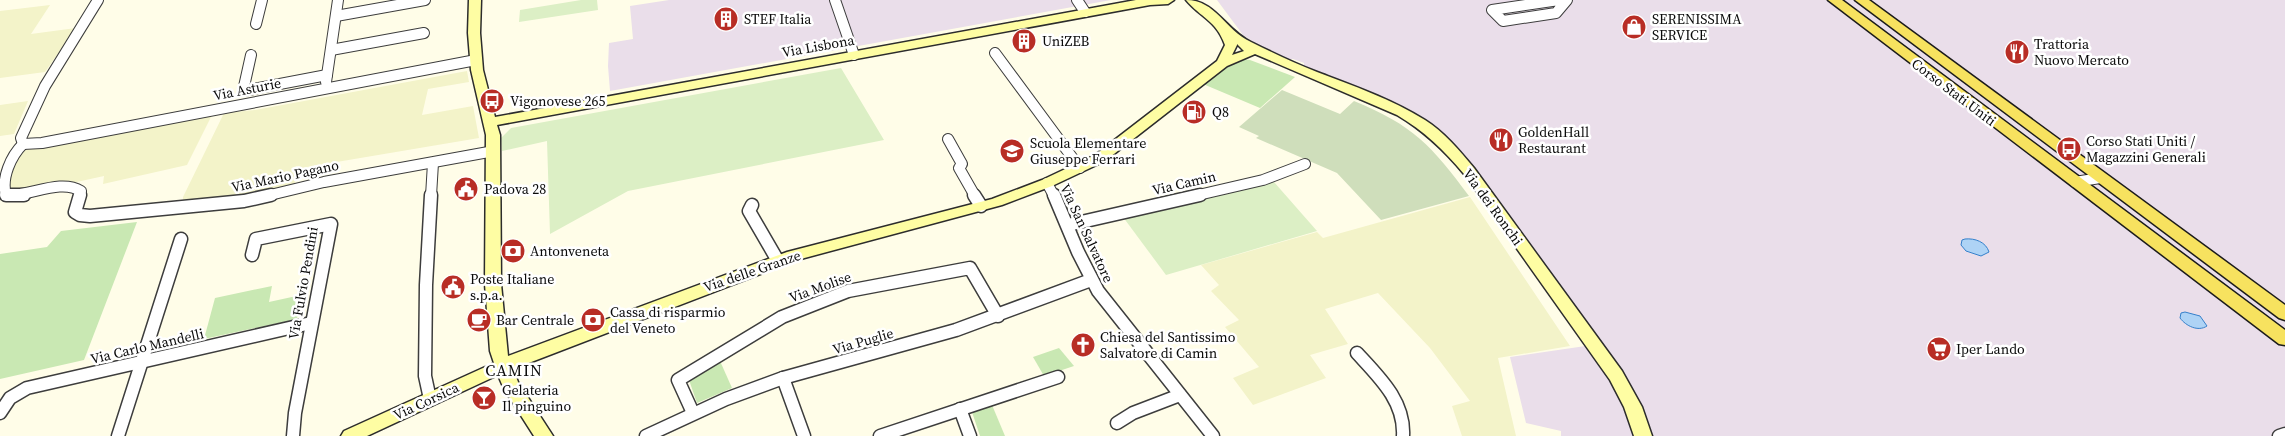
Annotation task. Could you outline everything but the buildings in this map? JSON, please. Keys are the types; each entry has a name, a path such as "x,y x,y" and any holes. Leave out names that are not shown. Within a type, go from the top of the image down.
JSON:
{"main road":[{"name":"Corso Stati Uniti","path":"1834,0 2285,339"},
{"name":"Corso Stati Uniti","path":"1861,0 2285,314"}],"street":[{"path":"23,144 21,138 44,88 98,0"},
{"path":"256,24 262,0"},
{"path":"324,89 338,0"},
{"path":"336,16 425,0"},
{"path":"475,0 474,32 476,60 491,122 494,151 494,299 498,351 510,384 544,436"},
{"path":"835,0 854,55"},
{"path":"1077,0 1085,12"},
{"name":"Via Lisbona","path":"491,122 1151,0 1168,0"},
{"path":"1193,0 1201,0"},
{"path":"1193,0 1216,19 1238,51"},
{"path":"1208,0 1216,19"},
{"path":"1559,0 1492,10 1503,21 1556,13 1567,0"},
{"path":"331,50 424,33"},
{"name":"Via dei Ronchi","path":"1238,51 1270,59 1397,110 1424,126 1442,140 1484,194 1616,376 1633,407 1643,436"},
{"name":"Via delle Granze","path":"502,366 629,315 778,261 837,243 981,206 1047,183 1080,168 1117,146 1238,51"},
{"path":"995,53 1080,168"},
{"path":"251,55 243,91 327,75"},
{"name":"Via Asturie","path":"23,144 42,143 476,60"},
{"path":"948,139 962,164 959,168 981,206"},
{"name":"Via Mario Pagano","path":"23,144 13,154 3,188 6,196 20,196 65,186 76,187 80,191 75,210 80,215 98,216 244,201 316,184 494,151"},
{"path":"430,399 427,394 425,376 426,285 433,163"},
{"name":"Via Camin","path":"1068,225 1246,184 1305,164"},
{"path":"2075,182 2100,178"},
{"name":"Via San Salvatore","path":"1047,183 1053,190 1091,280 1104,301 1212,436"},
{"path":"752,205 750,211 778,261"},
{"name":"Via Fulvio Pendini","path":"252,255 256,239 331,224 295,412 293,436"},
{"path":"118,436 181,239"},
{"name":"Via Molise","path":"693,413 678,380 782,317 848,290 970,268 998,316"},
{"name":"Via Puglie","path":"646,436 726,399 784,378 956,330 1091,280"},
{"name":"Via Carlo Mandelli","path":"0,414 4,403 13,394 27,388 311,323"},
{"path":"1357,352 1385,386 1400,412 1404,423 1403,436"},
{"name":"Via Corsica","path":"350,436 502,366"},
{"path":"880,436 1058,376"},
{"path":"784,378 804,436"},
{"path":"1116,418 1180,395"},
{"path":"960,409 970,436"},
{"path":"2279,436 2285,434"}],"shaded area":[{"path":"669,0 1111,0 610,91 609,43 633,39 630,6"},
{"path":"1217,0 2285,0 2285,436 1561,436 1561,431 1526,423 1510,357 1599,344 1428,124 1391,101 1304,67 1304,63 1293,59 1287,60 1272,54 1243,35"}],"green space":[{"path":"581,0 597,0 598,10 519,22 520,10"},
{"path":"50,5 31,34 76,28 45,72 0,78 0,11"},
{"path":"1235,58 1250,60 1295,77 1260,108 1203,84"},
{"path":"841,68 884,140 628,191 550,234 547,141 502,151 501,138 511,128"},
{"path":"467,71 469,82 428,89 422,115 473,106 479,138 301,168 294,185 236,200 183,205 183,197 224,113 255,110"},
{"path":"1282,90 1340,114 1354,101 1392,119 1407,128 1432,150 1469,196 1381,220 1337,173 1256,138 1259,136 1239,127"},
{"path":"28,101 14,134 0,136 0,105"},
{"path":"213,113 187,165 103,184 104,176 17,195 11,194 8,186 14,165 21,151"},
{"path":"1274,182 1317,231 1166,275 1123,217"},
{"path":"1470,197 1570,346 1498,358 1516,436 1462,436 1452,406 1470,401 1430,348 1378,293 1325,309 1348,344 1310,355 1326,378 1253,405 1233,378 1259,367 1225,327 1239,320 1211,291 1219,285 1201,265 1317,232 1323,238"},
{"path":"137,222 84,360 0,379 0,254 47,247 61,231"},
{"path":"272,286 269,302 301,295 297,319 204,339 215,298"},
{"path":"1059,348 1074,366 1044,376 1033,357"},
{"path":"720,361 732,388 697,403 689,380"},
{"path":"992,405 1005,436 980,436 972,412"}],"water":[{"path":"1962,240 1980,241 1989,252 1981,256 1966,251 1961,245"},
{"path":"2185,312 2200,316 2207,326 2196,328 2189,326 2180,318 2181,313"}],"place":[{"name":"STEF Italia","path":"726,19"},
{"name":"SERENISSIMA SERVICE","path":"1634,27"},
{"name":"UniZEB","path":"1024,41"},
{"name":"Trattoria Nuovo Mercato","path":"2017,52"},
{"name":"Vigonovese 265","path":"492,101"},
{"name":"Q8","path":"1194,112"},
{"name":"GoldenHall Restaurant","path":"1501,140"},
{"name":"Corso Stati Uniti / Magazzini Generali","path":"2069,149"},
{"name":"Scuola Elementare Giuseppe Ferrari","path":"1012,151"},
{"name":"Padova 28","path":"466,189"},
{"name":"Antonveneta","path":"513,251"},
{"name":"Poste Italiane s.p.a.","path":"453,287"},
{"name":"Bar Centrale","path":"479,320"},
{"name":"Cassa di risparmio del Veneto","path":"593,320"},
{"name":"Chiesa del Santissimo Salvatore di Camin","path":"1083,345"},
{"name":"Iper Lando","path":"1939,349"},
{"name":"Gelateria Il pinguino","path":"484,398"}],"district":[{"name":"CAMIN","path":"514,370"}]}
